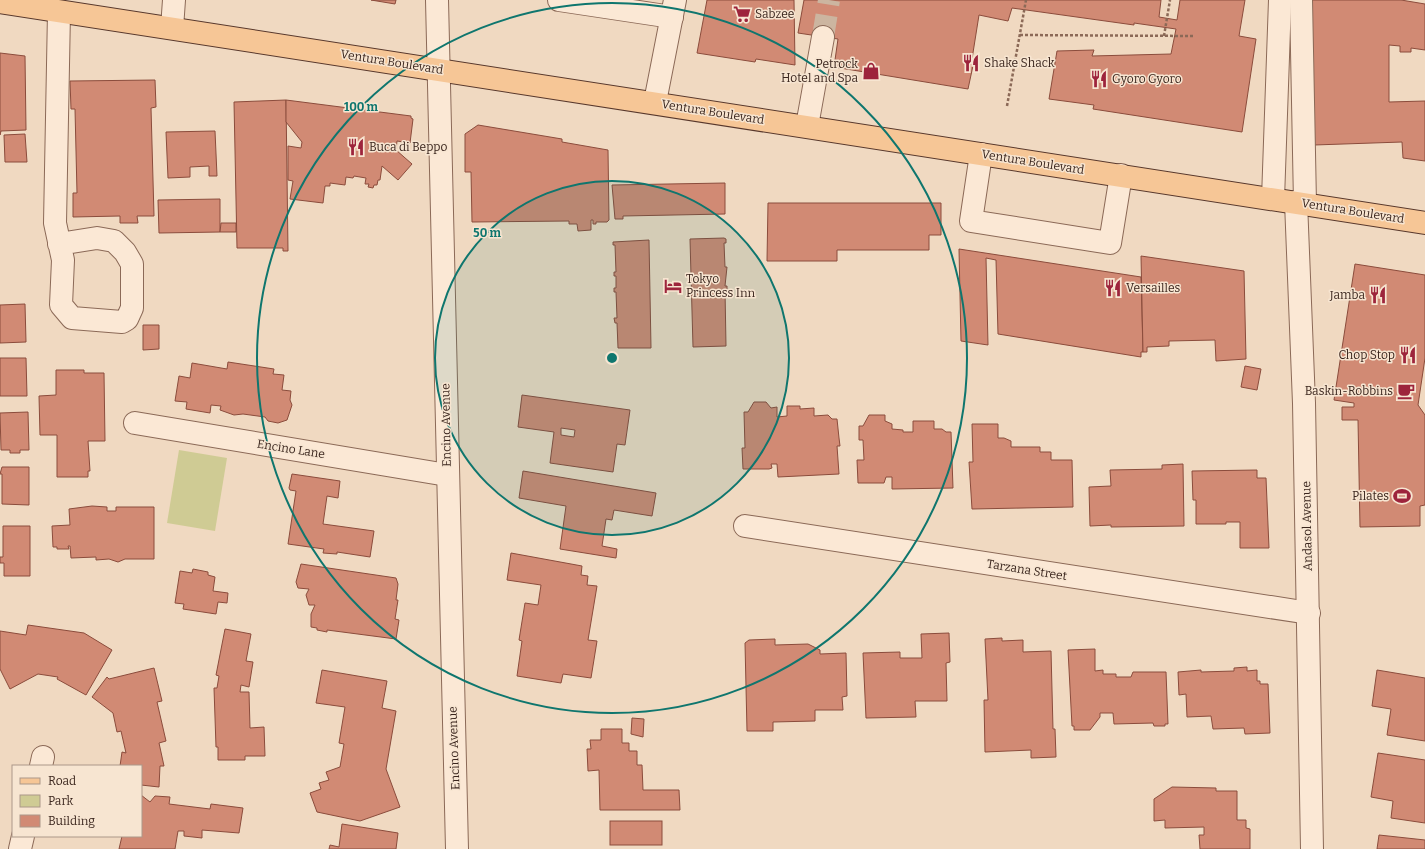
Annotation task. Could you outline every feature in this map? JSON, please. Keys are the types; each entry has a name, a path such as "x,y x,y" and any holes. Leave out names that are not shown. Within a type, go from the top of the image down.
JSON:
{"main road":[{"name":"Ventura Boulevard","path":"0,2 655,102 1425,223"}],"street":[{"path":"172,28 174,0"},
{"name":"Encino Avenue","path":"437,0 437,69 457,849"},
{"path":"559,0 673,9 655,102"},
{"path":"1272,198 1280,0"},
{"name":"Andasol Avenue","path":"1301,0 1301,203 1312,849"},
{"path":"59,12 55,223 60,244"},
{"path":"807,126 823,37"},
{"path":"981,154 971,221 1110,243 1121,175"},
{"name":"Encino Lane","path":"134,423 447,474"},
{"name":"Tarzana Street","path":"745,526 1308,613"},
{"path":"20,849 23,837"}],"path":[{"path":"1007,106 1026,0"},
{"path":"1164,36 1170,0"},
{"path":"1020,35 1194,36"}],"green space":[{"path":"179,450 227,458 215,531 167,523"}],"building":[{"path":"371,0 396,0 395,4"},
{"path":"707,0 794,0 795,65 756,59 755,62 697,53"},
{"path":"804,0 1161,0 1159,17 1177,20 1180,0 1245,0 1239,36 1256,39 1242,132 1093,109 1094,105 1049,99 1057,51 1094,50 1092,56 1171,54 1176,29 1134,23 1134,25 1012,8 1008,21 979,15 972,59 974,61 968,89 834,67 838,39 798,33"},
{"path":"1312,0 1401,0 1425,4 1425,50 1411,48 1411,52 1400,52 1400,46 1389,45 1389,102 1425,101 1425,161 1403,158 1402,142 1314,145"},
{"path":"0,53 25,56 26,130 1,131 0,135"},
{"path":"155,80 156,107 151,108 154,216 137,216 138,223 120,223 120,216 73,217 73,193 77,193 75,109 71,109 70,81"},
{"path":"286,100 288,251 283,251 283,248 237,248 234,102"},
{"path":"286,100 411,116 413,119 410,143 397,141 396,150 412,164 398,180 382,166 380,180 378,180 377,185 374,185 373,188 368,187 369,184 365,184 366,178 354,176 353,178 346,177 345,185 330,183 330,186 325,186 323,203 290,199 293,181 288,180 288,146 301,148 302,142 286,122"},
{"path":"478,125 562,139 562,142 608,150 609,220 607,222 596,222 596,224 593,224 593,220 591,220 591,230 578,231 577,224 569,224 569,221 472,222 471,172 465,172 465,134"},
{"path":"215,131 217,176 209,176 209,166 190,167 190,177 168,178 166,132"},
{"path":"25,134 27,162 5,162 4,135"},
{"path":"725,183 725,214 623,216 623,219 615,219 612,185"},
{"path":"220,199 220,232 159,233 158,200"},
{"path":"768,203 941,203 941,235 929,235 929,250 837,250 837,261 767,261"},
{"path":"221,223 236,223 236,232 220,232"},
{"path":"690,239 726,239 726,243 724,243 725,267 727,267 725,286 727,286 727,290 725,290 726,346 693,347"},
{"path":"649,240 651,348 618,348 617,323 615,323 614,318 617,318 616,292 614,292 614,288 616,288 616,276 614,276 614,272 616,272 615,245 613,245 613,242"},
{"path":"959,249 1141,277 1143,352 1141,352 1141,357 998,334 996,260 986,258 988,345 961,341"},
{"path":"1141,256 1244,271 1246,359 1216,361 1215,340 1169,341 1169,346 1147,347 1147,352 1143,352"},
{"path":"1355,264 1425,275 1425,358 1418,405 1425,415 1425,505 1420,506 1420,526 1360,527 1358,420 1342,420 1342,407 1354,407 1354,403 1334,400"},
{"path":"25,304 26,342 0,343 0,305"},
{"path":"143,325 159,325 159,349 143,350"},
{"path":"0,358 26,358 27,396 0,396"},
{"path":"228,362 274,369 273,374 284,375 282,390 291,391 290,400 292,405 287,420 278,423 268,421 265,417 243,414 234,415 220,410 221,406 211,405 210,413 186,409 187,402 175,401 179,376 190,378 192,363 227,369"},
{"path":"1245,366 1261,369 1257,390 1241,387"},
{"path":"56,370 84,370 84,373 104,373 105,441 88,441 90,471 88,471 88,477 57,477 57,435 40,435 39,396 56,395"},
{"path":"522,395 630,410 625,445 617,444 613,472 550,463 554,432 518,427","holes":["561,428 575,430 574,437 561,435"]},
{"path":"754,402 766,402 771,408 777,407 777,417 787,416 787,406 800,406 800,409 814,408 814,416 828,415 832,419 837,419 840,446 837,446 839,474 778,477 777,464 771,464 772,468 769,469 743,469 742,448 745,448 744,412 748,412"},
{"path":"28,412 29,450 20,450 20,453 10,453 10,450 1,450 0,413"},
{"path":"869,415 885,415 885,421 892,424 892,429 903,430 903,432 913,432 913,421 934,421 934,429 942,429 946,432 951,432 953,488 892,489 892,477 886,477 884,483 858,483 857,460 864,460 863,440 859,440 859,426 863,426"},
{"path":"972,424 998,424 998,438 1004,438 1011,441 1011,447 1040,447 1040,452 1051,452 1051,460 1072,460 1073,507 972,509 969,462 973,462"},
{"path":"1183,464 1184,526 1090,526 1089,487 1111,486 1110,470 1162,469 1162,465"},
{"path":"2,467 29,467 29,505 2,504 2,474 0,474"},
{"path":"1257,470 1257,478 1266,478 1269,548 1240,548 1240,522 1226,522 1226,524 1196,524 1196,500 1193,500 1192,471"},
{"path":"523,471 656,493 652,516 614,510 612,520 606,519 602,546 617,549 616,558 560,549 566,506 519,498"},
{"path":"292,474 340,481 338,498 327,496 323,524 374,531 370,557 337,552 337,554 323,553 324,549 288,544 296,491 290,490 289,488"},
{"path":"92,506 107,507 107,511 116,511 116,507 154,507 154,559 125,559 118,562 109,559 96,560 96,557 71,558 70,546 68,546 69,549 57,549 57,547 53,547 52,526 70,525 69,509"},
{"path":"3,526 30,526 30,576 4,576 4,563 0,563 0,557 3,557"},
{"path":"511,553 582,566 581,575 588,576 587,585 597,586 588,640 597,641 591,678 563,674 561,683 517,676 522,641 519,640 525,603 538,605 541,585 507,580"},
{"path":"301,564 396,578 398,584 396,600 398,600 395,619 399,620 396,639 327,630 327,632 311,627 311,614 315,605 309,605 306,595 309,589 298,588 296,582"},
{"path":"193,569 208,572 208,575 215,577 213,591 228,593 227,603 218,602 216,614 183,609 184,604 175,603 180,571 192,573"},
{"path":"28,625 84,633 112,650 86,695 57,679 58,677 38,674 10,689 0,669 0,631 26,635"},
{"path":"225,629 251,634 246,661 253,662 249,687 241,685 240,692 249,692 250,728 264,727 265,756 245,756 245,760 218,760 218,747 216,747 214,688 217,688 219,676 216,675"},
{"path":"949,633 950,662 946,663 947,701 915,701 916,717 866,718 863,653 900,652 900,658 922,658 921,634"},
{"path":"1002,638 1002,641 1023,640 1023,652 1051,651 1053,729 1055,729 1056,757 1031,758 1031,750 985,752 984,700 988,700 985,639"},
{"path":"775,639 775,645 808,644 820,650 820,654 846,653 847,696 842,697 843,710 815,710 815,721 773,722 773,731 747,731 745,643 749,640"},
{"path":"1095,649 1095,671 1103,670 1103,674 1116,674 1116,677 1131,677 1133,672 1166,672 1168,724 1165,724 1165,726 1154,726 1153,723 1114,724 1113,713 1100,713 1100,717 1090,730 1074,730 1074,726 1072,726 1068,650"},
{"path":"1247,667 1247,671 1257,670 1257,681 1260,681 1260,684 1268,684 1270,733 1245,734 1244,728 1213,729 1211,716 1187,717 1186,694 1179,695 1178,672 1201,670 1201,672 1234,671 1234,668"},
{"path":"154,668 162,701 157,702 166,741 159,743 164,766 160,766 159,787 142,785 142,765 120,765 122,752 126,753 121,731 117,732 113,713 92,697 107,677 109,679"},
{"path":"322,670 387,681 382,708 396,711 386,769 400,807 360,821 317,812 310,793 321,789 319,783 329,780 326,772 340,767 344,744 339,743 345,707 316,703"},
{"path":"1377,670 1425,678 1425,741 1387,735 1391,709 1372,706"},
{"path":"632,718 644,719 643,737 631,734"},
{"path":"601,729 622,729 622,743 629,743 629,751 637,751 637,765 642,765 643,790 679,790 680,810 600,810 599,770 588,771 587,749 591,749 590,740 601,740"},
{"path":"1378,753 1425,760 1425,823 1391,818 1393,801 1371,797"},
{"path":"1172,787 1216,788 1216,791 1237,791 1237,820 1246,820 1246,828 1250,829 1250,849 1200,849 1199,835 1204,835 1204,827 1165,828 1165,820 1154,821 1154,799"},
{"path":"142,796 150,802 155,796 170,797 169,804 210,809 211,804 243,808 239,833 202,830 202,838 184,836 184,831 178,831 175,849 119,849 122,837 142,837"},
{"path":"610,821 662,821 662,845 610,845"},
{"path":"342,824 398,833 396,849 329,849 330,845 339,847"},
{"path":"1379,835 1425,840 1425,849 1377,849"}],"tunnel":[{"path":"823,37 829,0"}],"place":[{"name":"Sabzee","path":"742,14"},
{"name":"Shake Shack","path":"971,63"},
{"name":"Petrock Hotel and Spa","path":"871,71"},
{"name":"Gyoro Gyoro","path":"1099,79"},
{"name":"Buca di Beppo","path":"356,147"},
{"name":"Tokyo Princess Inn","path":"673,286"},
{"name":"Versailles","path":"1113,288"},
{"name":"Jamba","path":"1378,295"},
{"name":"Chop Stop","path":"1408,355"},
{"name":"Baskin-Robbins","path":"1406,391"},
{"name":"Pilates","path":"1402,496"}]}
